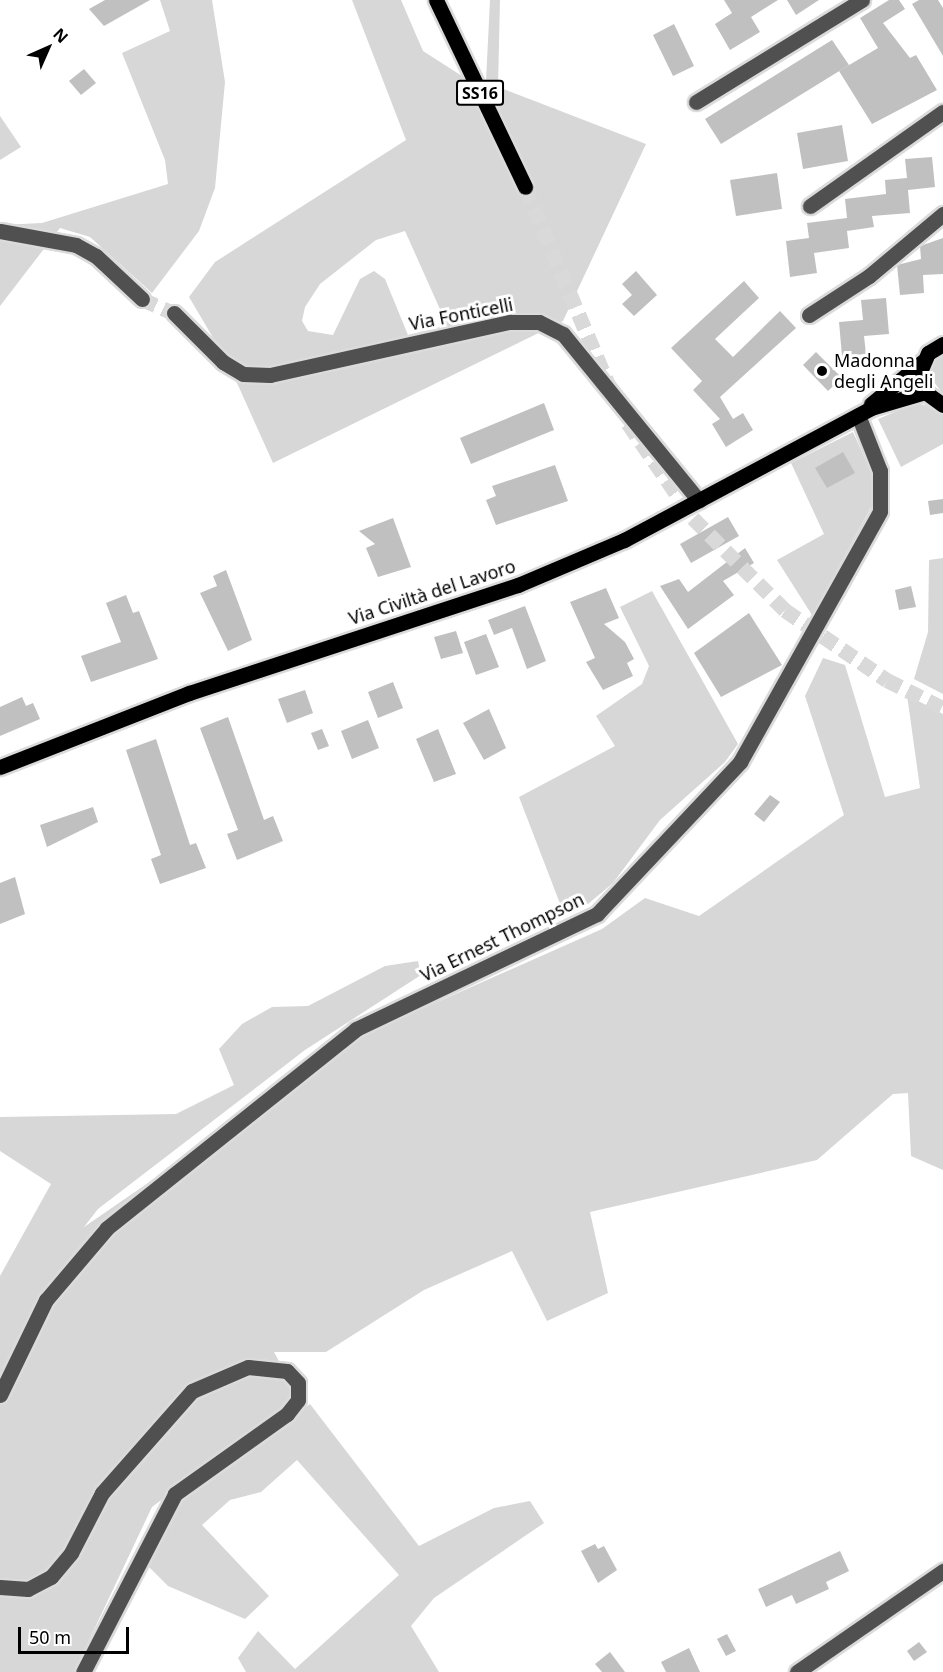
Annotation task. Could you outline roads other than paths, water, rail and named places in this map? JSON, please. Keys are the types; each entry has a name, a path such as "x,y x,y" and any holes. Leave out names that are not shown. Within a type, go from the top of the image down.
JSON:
{"main road":[{"name":"SS16","path":"436,0 525,187"},
{"name":"Via Civiltà del Lavoro","path":"858,415 943,344"},
{"path":"922,362 925,392 943,405"},
{"name":"Via Civiltà del Lavoro","path":"0,767 189,693 518,585 699,501 858,415 925,392"}],"street":[{"path":"696,102 862,0"},
{"path":"810,206 943,112"},
{"path":"809,315 869,276 943,214"},
{"path":"0,231 76,245 96,256 142,299"},
{"name":"Via Fonticelli","path":"174,313 223,362 243,374 270,375 510,322 539,322 563,334 699,501"},
{"name":"Via Ernest Thompson","path":"0,1395 46,1300 107,1228 356,1029 597,914 740,762 880,510 880,471 858,415"},
{"path":"0,1587 28,1588 56,1572 102,1493 192,1391 248,1367 287,1371 298,1383 298,1400 287,1414 175,1494 83,1672"},
{"path":"797,1672 943,1571"}],"tunnel":[{"path":"525,187 609,386"},
{"path":"142,299 174,313"},
{"path":"628,423 693,518 785,610 887,680 943,708"}],"place":[{"name":"Madonna degli Angeli","path":"822,371"}]}
